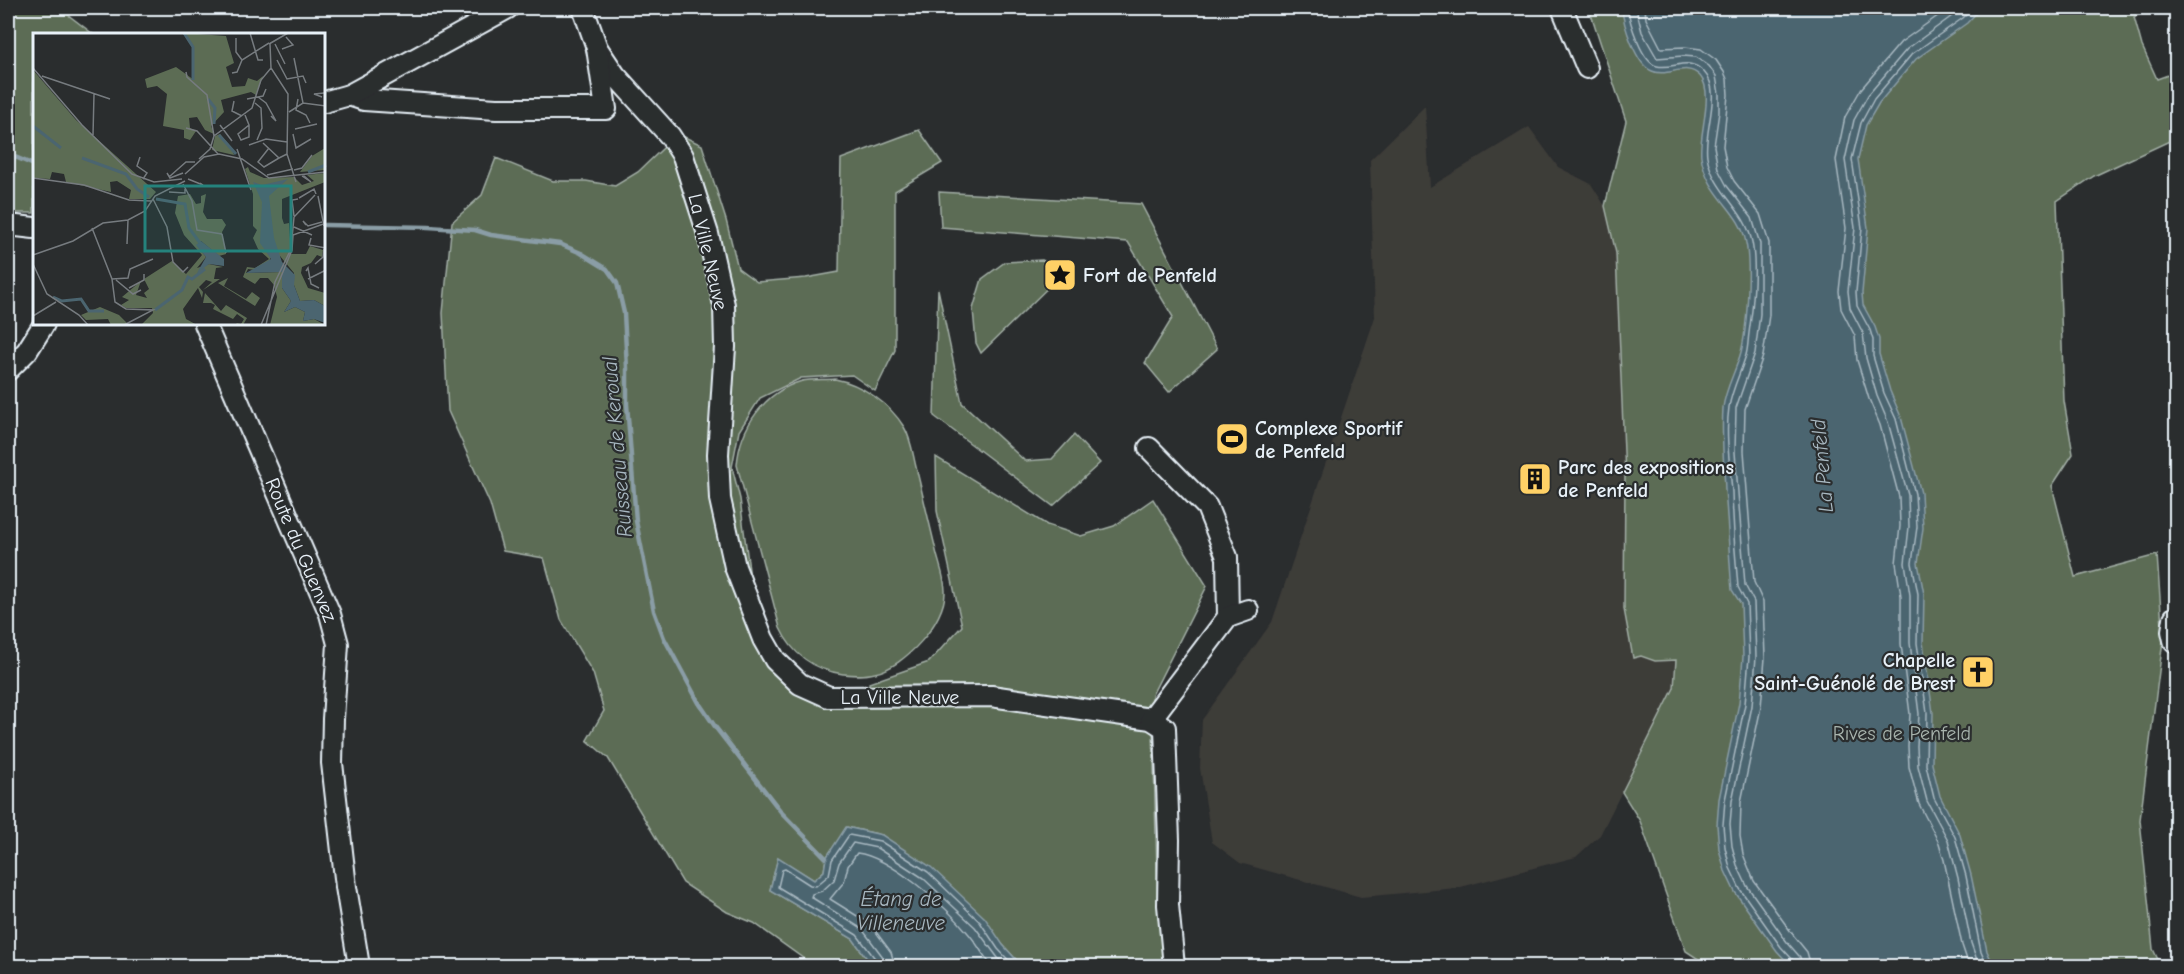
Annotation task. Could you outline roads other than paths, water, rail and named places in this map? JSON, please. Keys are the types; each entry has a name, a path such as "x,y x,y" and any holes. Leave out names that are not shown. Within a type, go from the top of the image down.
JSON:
{"main road":[{"path":"2176,619 2174,631 2176,640"}],"street":[{"path":"326,101 349,94 508,8"},
{"path":"349,94 364,100 496,109 606,109 597,48 583,8"},
{"path":"1562,8 1587,68"},
{"name":"La Ville Neuve","path":"597,48 615,75 670,136 682,156 708,234 724,305 725,347 718,454 720,499 735,567 764,639 775,660 800,684 829,697 991,696 1151,718"},
{"path":"8,225 33,228"},
{"path":"8,370 27,351 43,326"},
{"name":"Route du Guenvez","path":"206,326 330,614 338,644 332,763 346,886 359,966"},
{"path":"1149,448 1207,507 1227,556 1228,617"},
{"path":"1174,966 1168,904 1169,840 1165,728 1151,718 1228,617 1248,610"}],"water":[{"name":"Rives de Penfeld","path":"1622,8 1981,8 1967,23 1916,59 1879,103 1866,125 1858,159 1868,228 1863,305 1879,339 1879,354 1890,391 1901,417 1921,493 1923,528 1918,563 1924,594 1923,642 1933,713 1932,764 1940,796 1960,835 1987,951 1994,966 1791,966 1777,951 1735,892 1725,871 1719,849 1717,825 1719,799 1739,703 1743,657 1741,604 1732,590 1722,418 1726,394 1739,359 1745,329 1748,298 1746,243 1743,231 1716,193 1704,170 1701,147 1706,103 1704,83 1700,76 1689,70 1658,73 1646,67 1631,43"},
{"name":"Étang de Villeneuve","path":"846,827 882,835 931,867 985,918 1003,945 1022,966 875,966 853,939 770,890 778,857 814,880 824,871 826,858"}],"waterway":[{"name":"Ruisseau de Keroual","path":"8,154 33,165"},
{"name":"Ruisseau de Keroual","path":"326,225 475,230 491,235 560,244 581,253 607,269 617,283 624,313 627,404 636,521 654,611 664,638 699,703 716,728 782,813 826,858"}],"place":[{"name":"Fort de Penfeld","path":"1060,275"},
{"name":"Complexe Sportif de Penfeld","path":"1232,439"},
{"name":"Parc des expositions de Penfeld","path":"1535,479"},
{"name":"Chapelle Saint-Guénolé de Brest","path":"1978,672"}],"water label":[{"name":"La Penfeld","path":"1822,466"}]}
